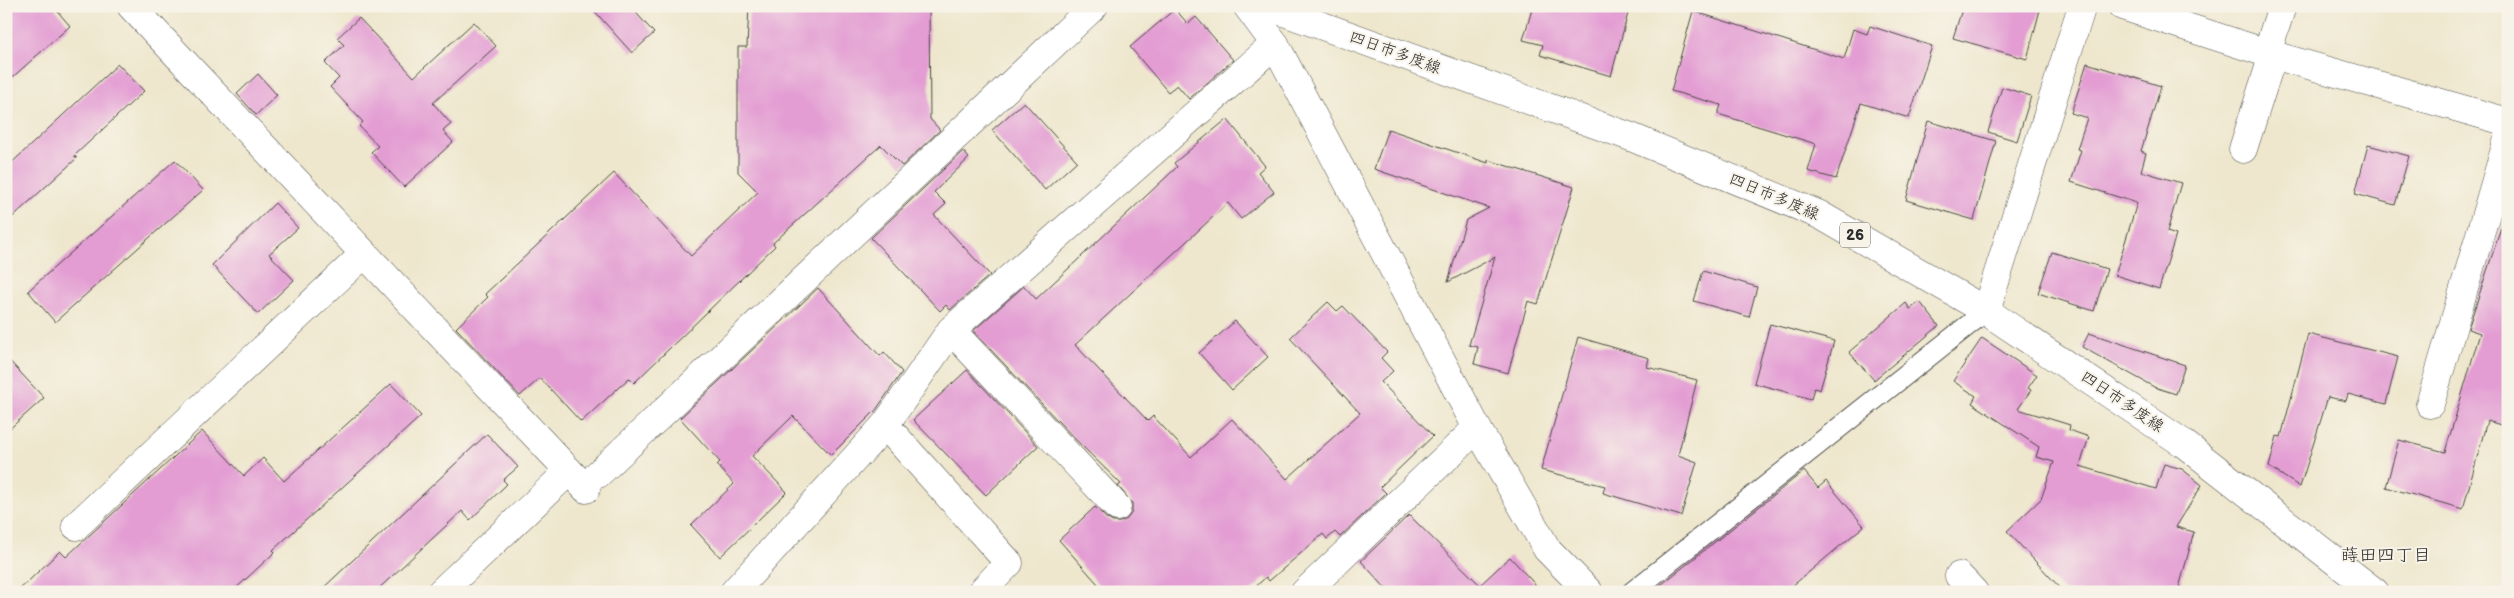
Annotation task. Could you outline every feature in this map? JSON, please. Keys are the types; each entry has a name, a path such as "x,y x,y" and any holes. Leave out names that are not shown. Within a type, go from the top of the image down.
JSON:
{"street":[{"path":"131,6 364,254 584,478"},
{"path":"441,592 584,478 1094,6"},
{"path":"1247,6 1275,44 1477,428 1547,549 1589,592"},
{"name":"四日市多度線","path":"1267,6 1631,137 1820,215 1986,311 2183,443 2375,592"},
{"path":"1986,311 2082,6"},
{"path":"2122,6 2270,54 2508,122"},
{"path":"2243,150 2282,6"},
{"path":"734,592 885,425 951,330 1275,44"},
{"path":"2430,404 2508,139"},
{"path":"76,526 364,254"},
{"path":"951,330 1117,507"},
{"path":"885,425 1009,563 980,592"},
{"path":"1305,592 1477,428"}],"lane":[{"path":"1632,592 1986,311"}],"building":[{"path":"6,6 53,6 70,26 6,83"},
{"path":"590,6 630,6 654,33 632,53"},
{"path":"749,6 929,6 930,119 940,130 902,166 881,145 773,243 775,246 634,383 629,378 581,422 540,378 520,396 456,328 488,297 485,294 614,173 691,256 758,192 738,172 738,47 747,47"},
{"path":"1533,6 1630,6 1611,76 1540,55 1543,45 1523,40"},
{"path":"1963,6 2041,6 2027,59 1953,38"},
{"path":"1175,9 1188,24 1196,17 1233,60 1189,99 1177,85 1168,92 1130,47"},
{"path":"1693,11 1844,59 1853,29 1867,34 1870,26 1932,46 1909,118 1861,103 1836,179 1808,171 1816,144 1718,114 1721,105 1671,91"},
{"path":"359,18 414,77 474,22 496,46 433,103 451,124 443,131 453,142 404,187 371,152 378,146 359,126 363,122 330,87 339,78 325,63 344,45 337,38"},
{"path":"2087,63 2161,86 2141,151 2146,153 2141,171 2181,183 2167,232 2176,235 2159,289 2115,275 2137,203 2071,182 2081,150 2077,149 2087,118 2071,113"},
{"path":"118,64 144,91 74,156 77,158 6,223 6,168"},
{"path":"258,74 277,95 256,115 237,94"},
{"path":"2002,87 2031,96 2017,141 1988,132"},
{"path":"1024,102 1077,161 1045,190 992,130"},
{"path":"1227,119 1265,166 1258,172 1274,192 1241,219 1228,203 1075,345 1148,421 1153,416 1191,457 1232,419 1287,479 1360,413 1290,338 1328,302 1337,311 1343,306 1387,352 1381,358 1393,371 1381,382 1433,436 1380,487 1386,493 1340,537 1335,532 1327,539 1323,534 1269,581 1266,577 1250,592 1105,592 1059,540 1095,507 1106,518 1113,522 1120,522 1127,519 1132,512 1132,503 1118,486 1121,484 1075,439 973,331 1024,286 1036,299 1177,167 1174,163"},
{"path":"1928,121 1996,141 1974,220 1906,200"},
{"path":"1388,129 1488,163 1488,160 1574,187 1538,304 1528,301 1508,373 1474,364 1478,347 1469,345 1495,257 1448,282 1466,220 1489,208 1374,169"},
{"path":"2368,145 2409,156 2395,205 2355,194"},
{"path":"963,151 969,158 934,192 946,204 934,215 990,275 950,310 946,305 940,311 871,238"},
{"path":"175,160 203,190 55,322 28,291"},
{"path":"275,203 298,228 269,254 294,280 258,314 212,265"},
{"path":"2501,228 2508,229 2508,427 2487,421 2463,509 2386,487 2399,440 2445,452 2480,333 2468,329"},
{"path":"2052,252 2107,269 2094,311 2038,293"},
{"path":"1703,271 1757,287 1749,317 1694,301"},
{"path":"818,288 880,356 884,352 902,372 876,410 831,455 793,416 752,456 787,492 720,557 691,525 734,484 717,465 720,462 680,418"},
{"path":"1920,302 1939,326 1874,380 1849,352 1906,303 1910,309"},
{"path":"1235,321 1268,357 1232,390 1199,353"},
{"path":"1770,324 1834,341 1820,390 1814,388 1811,399 1754,383"},
{"path":"2089,333 2185,365 2176,394 2154,387 2082,347"},
{"path":"2308,334 2398,357 2386,404 2348,394 2346,401 2328,397 2300,487 2269,467 2277,436 2281,437"},
{"path":"1578,337 1649,358 1647,367 1697,380 1678,455 1697,462 1681,516 1603,493 1605,486 1541,470"},
{"path":"1982,338 2037,375 2028,388 2031,390 2018,409 2070,425 2069,430 2089,437 2080,466 2156,489 2164,464 2182,469 2202,485 2176,527 2194,532 2178,592 2064,592 2007,531 2041,499 2054,462 2036,457 2039,447 1972,403 1976,396 1953,381"},
{"path":"6,357 44,398 6,432"},
{"path":"967,370 1038,446 986,495 913,420"},
{"path":"391,384 421,416 273,550 275,552 232,592 17,592 60,551 66,557 202,431 244,476 263,458 284,481"},
{"path":"487,434 518,467 503,480 507,484 470,520 462,511 375,592 319,592"},
{"path":"1804,471 1818,488 1826,481 1864,526 1785,592 1652,592"},
{"path":"1409,515 1480,585 1510,557 1542,592 1389,592 1361,561"}],"district":[{"name":"蒔田四丁目","path":"2386,555"}]}
